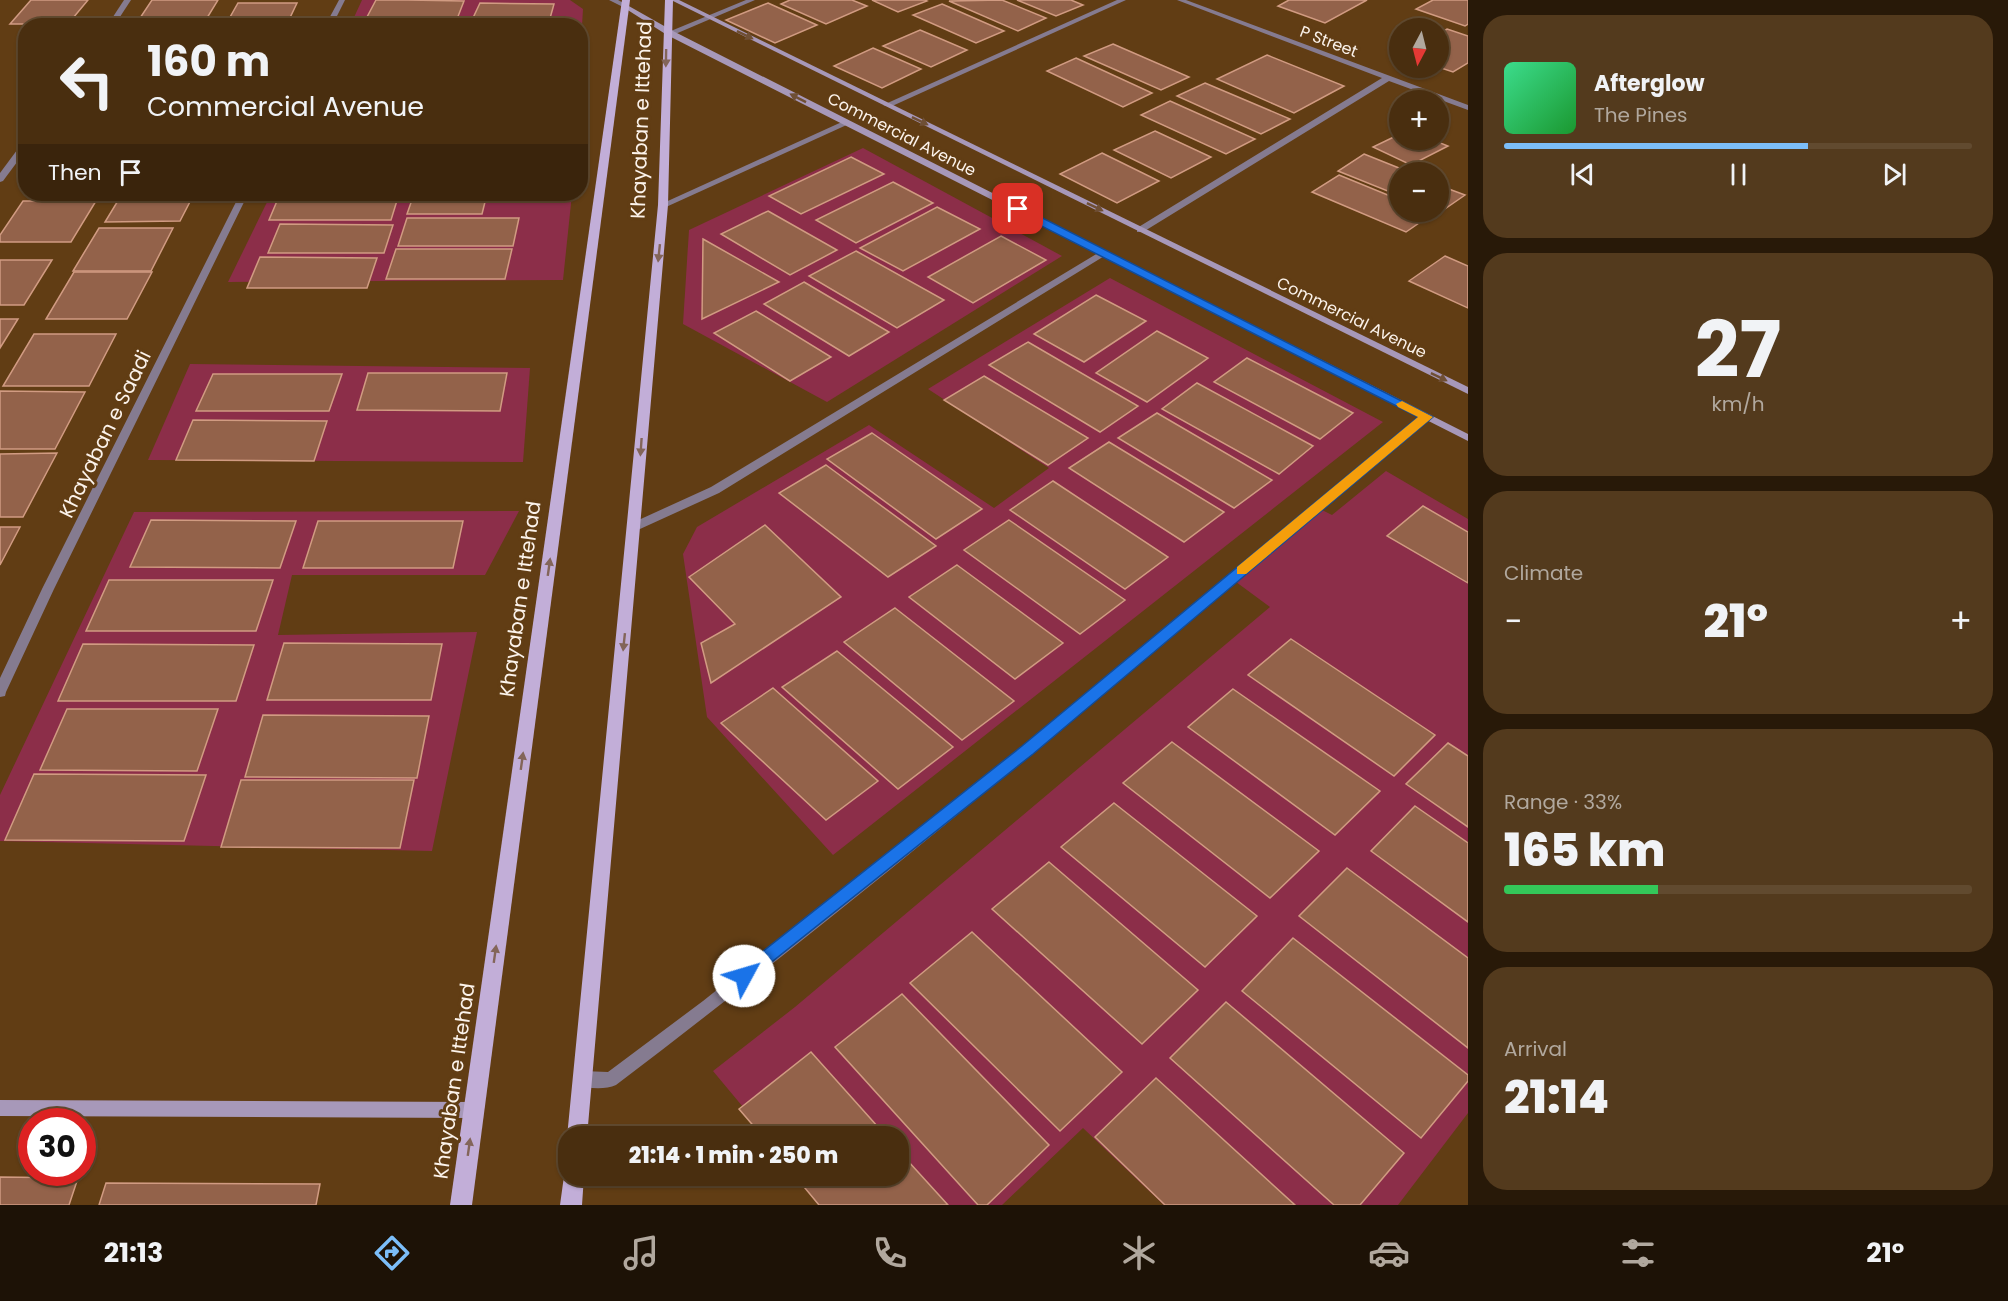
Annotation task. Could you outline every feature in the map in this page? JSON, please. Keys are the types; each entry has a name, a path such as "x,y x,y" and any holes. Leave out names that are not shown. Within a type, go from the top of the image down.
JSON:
{"main road":[{"name":"Commercial Avenue","path":"671,0 710,17 1467,389"},
{"name":"Khayaban e Ittehad","path":"578,1126 636,526 663,205 671,0"},
{"name":"Commercial Avenue","path":"621,2 669,32 1468,438"},
{"name":"Khayaban e Ittehad","path":"461,1205 621,2"},
{"path":"0,1108 474,1110"},
{"path":"572,1205 573,1186"}],"street":[{"path":"116,18 128,0"},
{"path":"332,18 342,0"},
{"path":"669,32 752,0"},
{"path":"886,105 1123,0"},
{"name":"P Street","path":"1180,0 1468,108"},
{"path":"1140,230 1388,78"},
{"path":"663,205 848,123"},
{"path":"0,179 18,155"},
{"name":"Khayaban e Saadi","path":"0,692 48,589 241,201"},
{"path":"636,526 716,490 1103,253"},
{"path":"582,1079 610,1080 708,1006 1027,750 1427,417"}],"shaded area":[{"path":"362,0 570,0 583,9 582,18 354,18"},
{"path":"863,148 1062,256 827,402 683,324 689,230"},
{"path":"268,201 571,201 563,280 228,282"},
{"path":"1110,278 1383,422 833,855 707,717 683,554 697,527 869,425 994,508 1049,468 928,389"},
{"path":"190,364 530,368 523,462 148,460"},
{"path":"1386,471 1468,519 1468,1113 1398,1205 1164,1205 1083,1128 1002,1205 826,1205 873,1186 909,1186 909,1126 759,1126 713,1071 795,1007 1270,607 1232,579 1318,508 1332,515"},
{"path":"519,511 485,575 292,575 278,635 477,632 432,851 0,841 0,795 134,512"}],"building":[{"path":"31,0 88,0 73,18 18,18 18,24 10,24"},
{"path":"152,0 218,0 207,18 140,18"},
{"path":"376,0 464,1 457,18 367,17"},
{"path":"790,0 852,0 867,6 826,24 781,4"},
{"path":"872,0 925,0 927,1 898,12"},
{"path":"1002,0 1046,18 1018,31 949,1"},
{"path":"1017,0 1071,0 1083,5 1056,16"},
{"path":"1289,0 1367,0 1325,23 1278,6"},
{"path":"1433,0 1468,0 1468,24 1465,26 1449,20 1449,18 1442,18 1416,9"},
{"path":"238,3 297,3 290,18 230,18"},
{"path":"480,3 554,4 550,18 473,18"},
{"path":"768,3 817,25 775,43 726,20"},
{"path":"942,4 1004,31 976,43 913,15"},
{"path":"920,30 967,50 931,67 883,46"},
{"path":"1449,30 1468,36 1468,63 1453,72 1449,71"},
{"path":"1113,44 1189,77 1161,90 1084,56"},
{"path":"873,48 921,69 882,88 834,66"},
{"path":"1267,55 1344,86 1294,113 1217,79"},
{"path":"1076,58 1152,93 1123,107 1047,71"},
{"path":"1205,83 1290,119 1261,134 1177,96"},
{"path":"1170,101 1255,139 1226,154 1141,115"},
{"path":"1155,131 1211,157 1171,178 1114,150"},
{"path":"1389,139 1389,150 1440,150 1417,162 1405,162 1373,147"},
{"path":"1102,153 1159,181 1117,203 1060,174"},
{"path":"1364,154 1389,164 1389,192 1338,171"},
{"path":"851,157 884,174 801,214 769,196"},
{"path":"1339,175 1389,195 1389,222 1420,222 1406,232 1312,192"},
{"path":"893,182 933,203 856,243 816,220"},
{"path":"1449,189 1465,195 1449,206"},
{"path":"23,201 96,201 71,242 0,242 0,235"},
{"path":"118,201 190,201 180,221 105,222"},
{"path":"277,201 397,201 391,220 269,220"},
{"path":"412,201 485,201 482,214 407,214"},
{"path":"937,207 980,229 903,271 860,248"},
{"path":"768,211 837,250 790,275 721,234"},
{"path":"407,218 519,218 513,246 398,246"},
{"path":"280,224 393,225 384,253 268,253"},
{"path":"99,228 173,228 151,271 73,271"},
{"path":"1001,236 1046,260 973,303 928,277"},
{"path":"703,239 779,282 702,319"},
{"path":"396,249 512,249 505,279 386,279"},
{"path":"856,251 944,300 897,328 809,276"},
{"path":"1445,256 1468,266 1468,308 1409,281"},
{"path":"260,257 377,258 367,288 247,288"},
{"path":"0,260 52,260 24,305 0,305"},
{"path":"74,272 152,272 127,319 46,319"},
{"path":"804,282 889,332 849,356 764,304"},
{"path":"1096,295 1146,321 1084,362 1034,334"},
{"path":"756,311 831,357 790,381 714,333"},
{"path":"0,319 18,319 0,348"},
{"path":"1157,331 1208,358 1147,402 1096,373"},
{"path":"34,334 116,334 89,386 3,386"},
{"path":"1028,342 1138,406 1100,432 989,365"},
{"path":"1247,358 1353,413 1320,439 1214,382"},
{"path":"368,373 507,373 500,411 357,410"},
{"path":"213,374 342,374 329,411 196,411"},
{"path":"984,376 1088,438 1048,465 944,400"},
{"path":"1197,383 1313,446 1279,474 1162,409"},
{"path":"0,391 85,392 55,449 0,449"},
{"path":"1157,413 1272,480 1234,508 1118,438"},
{"path":"193,420 327,421 314,461 176,460"},
{"path":"872,433 982,509 936,539 827,459"},
{"path":"1109,442 1224,512 1184,542 1069,468"},
{"path":"57,453 23,517 0,517 0,454"},
{"path":"826,465 936,546 888,577 779,493"},
{"path":"1053,481 1168,557 1125,589 1010,510"},
{"path":"1423,506 1468,532 1468,583 1387,536"},
{"path":"151,520 296,521 280,568 130,567"},
{"path":"1009,520 1125,600 1080,634 964,550"},
{"path":"318,521 463,521 453,568 303,568"},
{"path":"765,525 841,597 711,683 701,643 735,624 689,577"},
{"path":"0,527 20,527 0,565"},
{"path":"957,565 1063,643 1015,679 909,597"},
{"path":"109,580 273,580 256,631 86,631"},
{"path":"895,608 1014,701 962,740 844,642"},
{"path":"1291,639 1435,735 1394,776 1248,675"},
{"path":"284,643 442,644 431,700 267,700"},
{"path":"83,644 254,645 236,701 58,701"},
{"path":"837,651 953,747 898,789 782,687"},
{"path":"773,688 878,781 826,820 721,723"},
{"path":"1233,689 1380,791 1335,835 1188,727"},
{"path":"67,709 218,709 197,771 40,770"},
{"path":"263,715 429,716 417,778 245,777"},
{"path":"1172,742 1319,851 1270,898 1123,783"},
{"path":"1448,743 1468,756 1468,827 1406,784"},
{"path":"34,774 206,775 184,841 5,840"},
{"path":"241,780 414,780 400,848 221,847"},
{"path":"1114,803 1257,916 1205,967 1061,847"},
{"path":"1415,806 1468,843 1468,922 1371,851"},
{"path":"1049,862 1198,990 1142,1044 992,909"},
{"path":"1347,868 1468,958 1468,1048 1299,916"},
{"path":"972,932 1122,1072 1060,1131 910,983"},
{"path":"1293,938 1468,1075 1468,1081 1421,1138 1242,991"},
{"path":"902,994 1049,1145 987,1205 978,1205 909,1129 909,1126 906,1126 835,1047"},
{"path":"1226,1002 1404,1153 1360,1205 1334,1205 1170,1058"},
{"path":"811,1052 877,1126 754,1126 739,1109"},
{"path":"1156,1078 1295,1205 1165,1205 1095,1137"},
{"path":"909,1162 948,1205 819,1205 803,1186 909,1186"},
{"path":"0,1177 18,1177 18,1186 75,1186 69,1205 0,1205"},
{"path":"106,1183 320,1184 316,1205 99,1205"}],"slow traffic":[{"path":"1242,571 1427,417 1402,404"}],"route":[{"path":"744,976 1027,750 1427,417 1018,209"}]}
